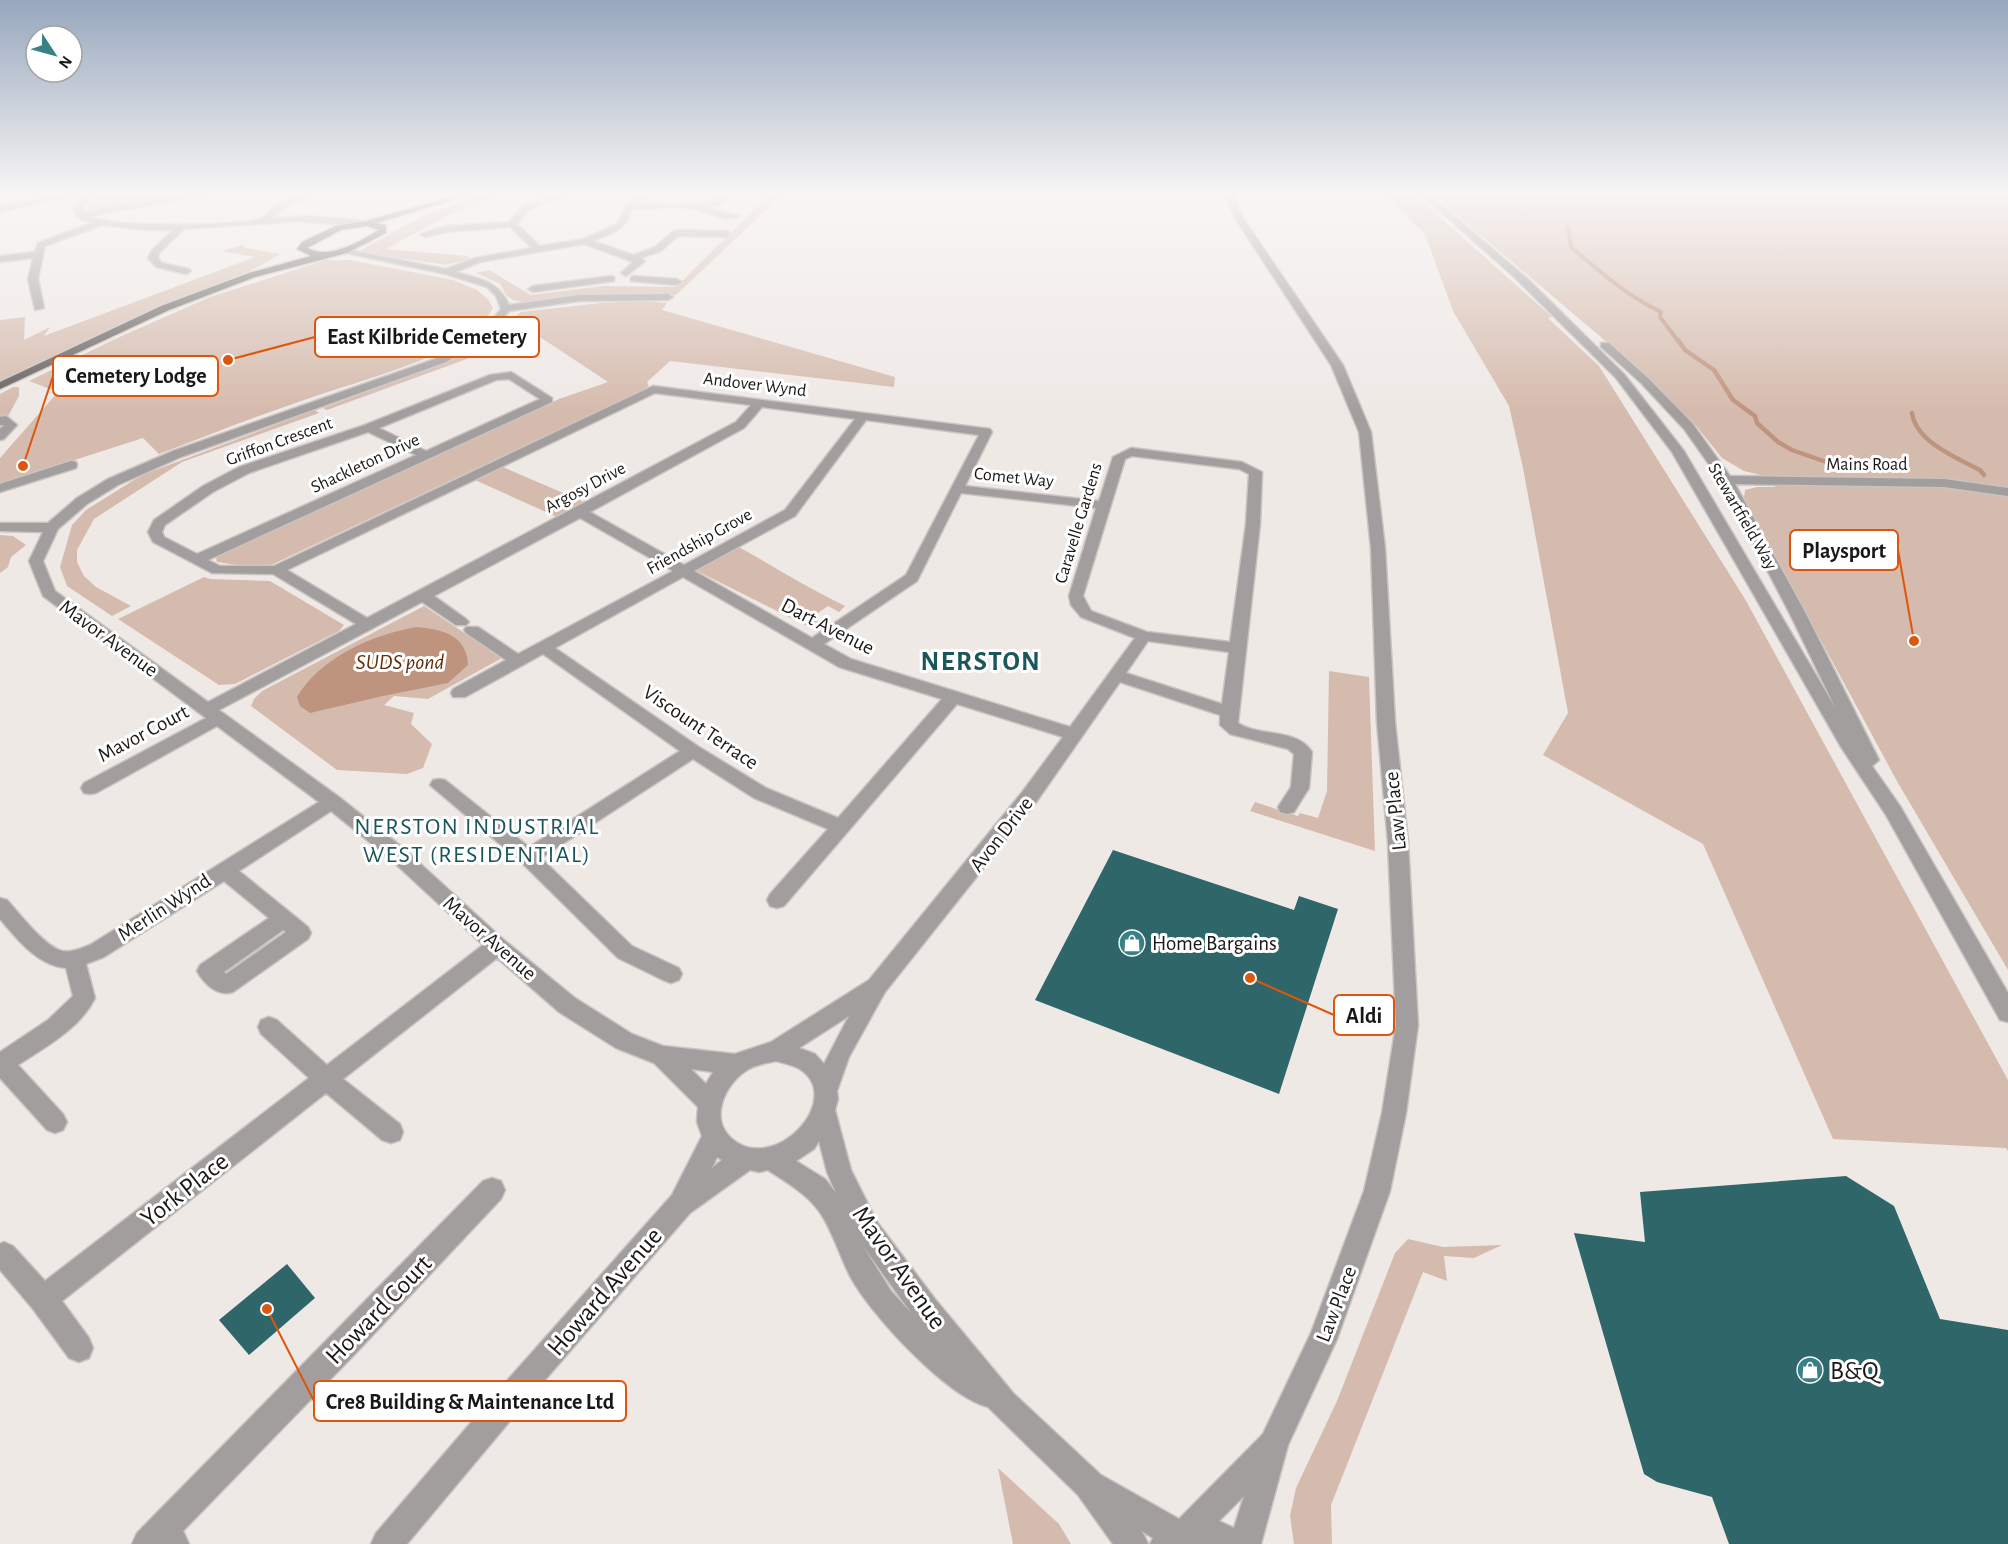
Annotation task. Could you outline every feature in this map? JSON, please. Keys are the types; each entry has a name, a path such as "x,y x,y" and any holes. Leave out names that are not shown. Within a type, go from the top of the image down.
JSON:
{"main road":[{"path":"252,275 267,267"},
{"path":"0,386 165,308 252,275 281,267"}],"street":[{"path":"36,267 33,279 39,308"},
{"path":"166,267 186,271"},
{"path":"149,273 166,267"},
{"path":"420,267 447,272 490,285 500,295 506,309 579,298 668,297"},
{"path":"447,272 460,267"},
{"path":"630,276 636,267"},
{"name":"Law Place","path":"1245,1544 1274,1442 1323,1340 1377,1191 1394,1113 1407,1025 1398,842 1386,722 1378,548 1365,432 1348,388 1332,357 1272,267"},
{"name":"Stewartfield Way","path":"1509,267 1570,316 1645,381 1688,426 1726,480 1798,614 1893,811"},
{"path":"533,289 610,279 614,275 677,282"},
{"name":"Stewartfield Way","path":"1520,277 1620,376 1678,450 1844,737 1893,811 2008,1013"},
{"name":"Mavor Avenue","path":"506,309 485,335 442,360 140,468 82,501 52,527 36,561 48,593 332,802 395,852 497,946 567,1005 624,1041 662,1056 737,1064"},
{"name":"Griffon Crescent","path":"276,570 226,572 217,570 158,539 155,532 159,523 208,489 244,470 369,428 503,374 516,378 548,400"},
{"name":"Andover Wynd","path":"276,570 653,389 986,432 912,578 813,644"},
{"name":"Shackleton Drive","path":"198,559 548,400"},
{"name":"Argosy Drive","path":"212,714 368,625 740,425 759,403"},
{"name":"Friendship Grove","path":"459,693 790,513 864,415"},
{"path":"0,421 6,420 11,425 0,436"},
{"path":"369,428 425,455"},
{"name":"Caravelle Gardens","path":"1131,452 1242,466 1256,472 1253,524 1239,648 1143,636 1086,614 1076,596 1103,505 1119,457 1131,452"},
{"path":"0,488 71,465"},
{"name":"Mains Road","path":"1726,480 1944,483 2008,492"},
{"name":"Comet Way","path":"957,489 1103,505"},
{"name":"Dart Avenue","path":"580,513 845,663 1075,735"},
{"path":"0,527 33,529 52,527"},
{"path":"276,570 368,625"},
{"path":"423,595 518,661"},
{"name":"Avon Drive","path":"826,1101 839,1054 877,986 956,890 1075,735 1143,636"},
{"name":"Viscount Terrace","path":"543,647 693,751 760,794 842,826"},
{"path":"1239,648 1229,725 1236,730 1294,745 1303,752 1300,788 1287,807"},
{"path":"1116,675 1229,712"},
{"path":"777,900 953,697"},
{"name":"Mavor Court","path":"90,788 212,714"},
{"path":"528,857 693,751"},
{"path":"439,785 528,857 625,952 671,974"},
{"name":"Merlin Wynd","path":"74,959 96,951 332,802"},
{"path":"223,869 284,919"},
{"path":"0,906 49,955 61,960 74,959 84,998 62,1023 1,1063 55,1122"},
{"name":"York Place","path":"43,1299 497,946"},
{"name":"Avon Drive","path":"776,1051 877,986"},
{"path":"269,1027 326,1079 391,1132"},
{"path":"776,1051 794,1054 809,1061 820,1073 826,1101 817,1129 788,1153 758,1158 728,1150 714,1137 708,1120 709,1102 720,1081 737,1064 756,1055 776,1051"},
{"name":"Mavor Avenue","path":"662,1056 709,1102"},
{"name":"Mavor Avenue","path":"826,1101 839,1172 868,1230 925,1309 1004,1404 1089,1484 1132,1544"},
{"name":"Howard Avenue","path":"387,1544 514,1393 681,1204 714,1137"},
{"name":"Mavor Avenue","path":"758,1158 816,1188 830,1204 860,1268 881,1301 914,1336 953,1370 1004,1404"},
{"name":"Howard Avenue","path":"681,1204 758,1158"},
{"name":"Howard Court","path":"162,1539 492,1190"},
{"path":"4,1255 43,1299 79,1348"},
{"name":"Law Place","path":"1178,1536 1274,1442"},
{"name":"Mavor Avenue","path":"1089,1484 1178,1536 1204,1530 1230,1544"}],"shaded area":[{"path":"228,267 257,267 127,321 0,381 0,320 25,317 24,340 50,327 44,336"},
{"path":"304,267 386,267 453,280 477,290 488,299 493,308 482,326 471,331 476,333 436,354 395,370 272,411 159,454 143,438 0,484 0,458 58,392 29,381 115,339 210,297"},
{"path":"696,267 706,267 676,295 595,295 525,302 513,300 506,295 500,284 476,273 489,270 531,295 603,286 676,287"},
{"path":"1437,267 1496,267 1552,317 1548,318 1599,366 1745,599 2008,1080 2008,1151 2006,1148 1833,1139 1703,844 1543,755 1568,713 1523,468 1509,406 1453,311"},
{"path":"1518,267 2008,267 2008,970 1898,783 1744,498 1745,490 1775,487 1769,477 1744,471 1722,458 1697,427 1641,371"},
{"path":"639,301 667,303 662,310 895,377 894,387 670,361 647,382 649,386 641,391 271,565 251,567 217,562 216,558 222,553 559,399 608,382 540,337 475,356 327,410 323,408 452,360 489,339 521,312"},
{"path":"13,387 19,387 19,396 6,420 0,420 0,394"},
{"path":"315,410 319,413 182,462 94,519 77,550 77,562 84,576 96,587 131,606 112,616 67,586 60,567 72,525 86,510 142,475"},
{"path":"503,467 584,502 557,517 475,480"},
{"path":"0,535 13,536 26,545 11,557 8,567 0,573"},
{"path":"737,546 845,606 839,612 828,606 812,617 822,623 811,628 695,570"},
{"path":"204,577 270,581 344,625 339,631 235,684 219,685 118,619"},
{"path":"424,606 502,658 428,699 394,696 384,705 414,713 411,724 432,744 423,768 407,774 337,770 251,706 262,691"},
{"path":"1329,671 1369,677 1375,851 1250,811 1255,802 1298,816 1300,813 1318,818 1327,791"},
{"path":"1408,1239 1443,1247 1502,1245 1474,1258 1444,1256 1447,1281 1423,1272 1331,1505 1332,1544 1294,1544 1290,1516 1296,1488 1337,1401 1395,1253"},
{"path":"998,1468 1059,1524 1071,1544 1013,1544"}],"water":[{"name":"SUDS pond","path":"416,627 444,632 458,640 467,655 468,665 448,683 310,713 300,706 297,697 307,683 334,659 365,642"}],"building":[{"path":"1113,850 1294,910 1299,896 1338,909 1279,1094 1035,1000"},
{"name":"B&Q","path":"1846,1176 1894,1206 1940,1319 2008,1330 2008,1544 1729,1544 1712,1497 1657,1482 1644,1474 1574,1233 1645,1242 1640,1192"},
{"path":"287,1264 315,1298 249,1355 219,1320"}],"waterway":[{"path":"1595,267 1625,291 1661,312 1660,317 1679,342"},
{"path":"1678,340 1685,350 1714,370 1733,400 1755,416 1757,423 1778,442 1792,450 1849,470"},
{"path":"1912,413 1915,423 1929,441 1980,470 1984,475"}],"place":[{"name":"East Kilbride Cemetery","path":"228,360"},
{"name":"Cemetery Lodge","path":"23,466"},
{"name":"Playsport","path":"1914,641"},
{"name":"Home Bargains","path":"1132,943"},
{"name":"Aldi","path":"1250,978"},
{"name":"Cre8 Building & Maintenance Ltd","path":"267,1309"},
{"name":"B&Q","path":"1810,1370"}],"district":[{"name":"NERSTON","path":"981,661"},
{"name":"NERSTON INDUSTRIAL WEST (RESIDENTIAL)","path":"477,840"}]}
